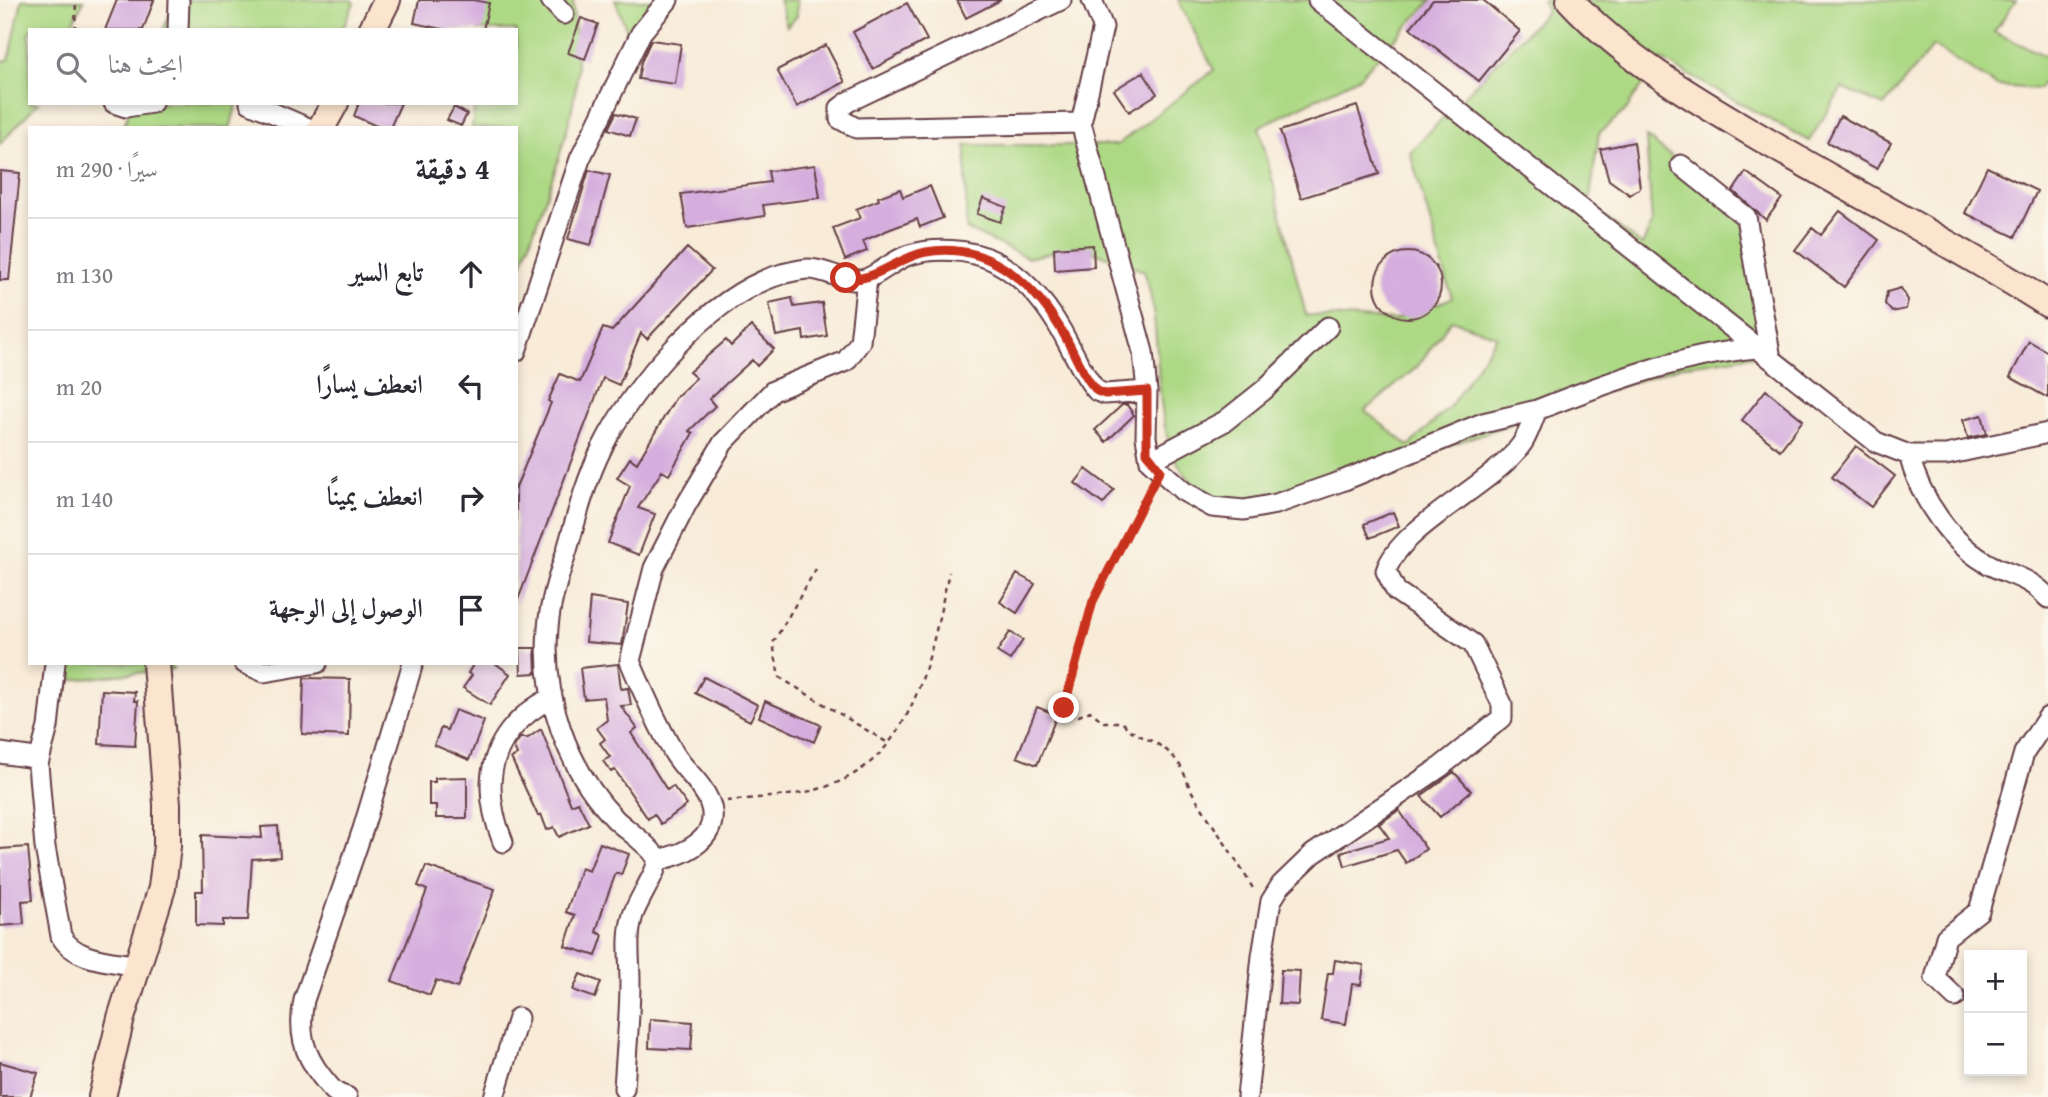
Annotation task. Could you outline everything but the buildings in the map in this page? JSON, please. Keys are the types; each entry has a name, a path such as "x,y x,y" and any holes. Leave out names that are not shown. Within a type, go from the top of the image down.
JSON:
{"street":[{"path":"178,28 179,0"},
{"path":"373,28 387,0"},
{"path":"518,345 580,159 641,33 668,0"},
{"path":"1061,0 848,102 840,108 840,119 856,128 1082,123"},
{"path":"1091,0 1103,27 1082,123 1143,352 1147,391 1146,437 1155,465 1199,502 1212,507 1259,509 1342,481 1483,423 1537,410 1598,387 1696,356 1764,353"},
{"path":"1318,0 1876,442 1909,455 1946,455 2048,433"},
{"path":"1570,0 1629,55 1710,108 1907,219 2048,304"},
{"path":"120,105 138,105"},
{"path":"255,105 303,126"},
{"path":"322,126 334,105"},
{"path":"1681,165 1746,216 1764,353"},
{"path":"657,860 590,792 568,748 551,698 547,630 551,602 586,486 602,449 637,392 699,326 726,302 752,286 782,274 809,269 856,280 867,279 907,256 935,251 965,252 991,260 1034,291 1052,314 1097,391 1105,394 1147,391"},
{"path":"657,860 681,856 701,842 711,819 710,802 675,755 630,661 654,568 686,505 723,443 773,391 846,361 860,342 867,279"},
{"path":"1155,465 1225,421 1264,390 1328,327"},
{"path":"1247,1097 1271,901 1281,885 1299,865 1439,768 1502,718 1502,704 1473,644 1396,591 1386,571 1398,550 1522,444 1537,410"},
{"path":"1909,455 1916,481 1925,498 1973,555 2027,580 2048,598"},
{"path":"55,665 48,727 38,764 46,847 61,936 67,947 79,954 138,966"},
{"path":"102,1097 121,1018 162,888 167,846 164,753 156,665"},
{"path":"248,665 264,672 305,665"},
{"path":"337,1096 312,1064 302,1042 300,1022 304,1000 367,817 412,665"},
{"path":"503,842 496,825 491,777 495,751 511,728 532,708 551,698"},
{"path":"1955,997 1936,978 1946,937 1979,911 2024,752 2048,717"},
{"path":"0,753 34,758 38,764"},
{"path":"624,1089 630,983 628,935 638,899 656,870 657,860"},
{"path":"494,1097 518,1018"}],"path":[{"path":"75,28 76,0"},
{"path":"1155,465 1093,601 1064,708 1065,713 1077,717 1090,711 1104,722 1122,722 1131,733 1149,737 1178,762 1190,789 1233,853 1269,916"},
{"path":"816,569 773,643 779,677 888,743"},
{"path":"710,802 827,787 864,770 906,717 925,678 949,572"}],"green space":[{"path":"22,0 84,0 70,28 28,28 28,105 36,105 0,144 0,61 9,60"},
{"path":"176,0 351,0 354,3 343,28 164,28"},
{"path":"478,0 573,0 576,86 558,160 518,276 518,126 472,126 475,105 518,105 518,28 478,28"},
{"path":"615,0 653,0 628,33"},
{"path":"779,0 797,0 797,16 787,26"},
{"path":"1178,0 1432,0 1358,78 1259,127 1306,315 1395,320 1452,298 1410,152 1547,11 1542,0 2016,0 1994,32 2048,57 2048,75 2039,89 1997,86 1933,46 1884,106 1842,88 1809,141 1660,59 1625,111 1599,133 1589,205 1642,245 1652,224 1646,137 1742,210 1764,354 1681,366 1282,502 1204,501 1177,462 1162,413 1154,316 1144,271 1080,246 1028,258 966,229 966,145 1117,145 1214,70","holes":["1451,320 1497,336 1451,405 1409,446 1365,411 1417,367"]},
{"path":"131,105 236,105 231,126 124,126"},
{"path":"65,665 173,665 173,669 64,681"}],"route":[{"path":"846,278 867,279 907,256 935,251 965,252 991,260 1010,271 1034,291 1052,314 1097,391 1105,394 1147,391 1147,453 1150,461 1160,470 1093,601 1064,708"}]}
